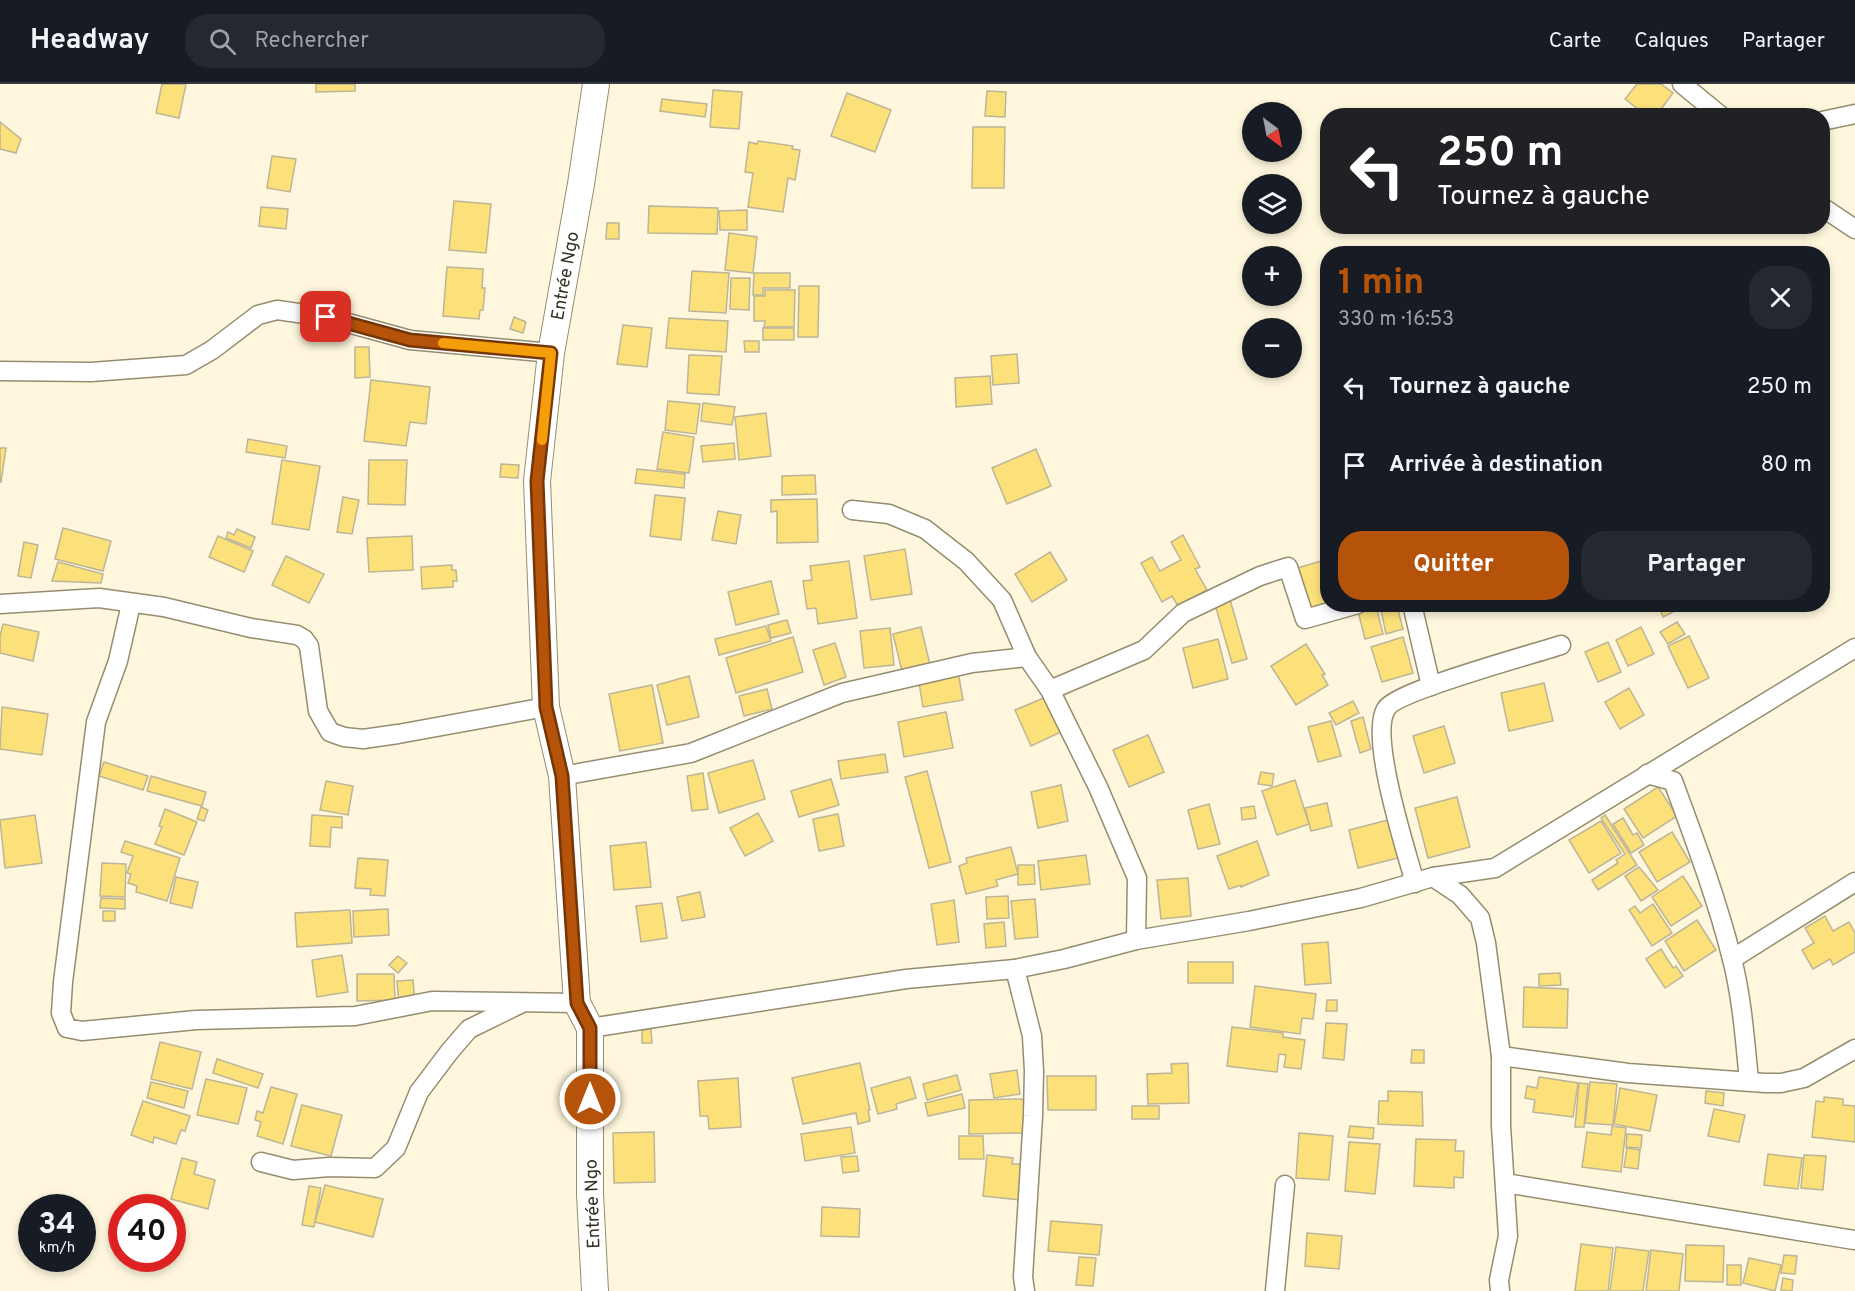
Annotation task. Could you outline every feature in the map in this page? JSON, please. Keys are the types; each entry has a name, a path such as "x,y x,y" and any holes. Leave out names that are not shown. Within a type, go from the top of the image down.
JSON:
{"street":[{"name":"Entrée Ngo","path":"596,84 551,353 537,481 546,707 562,776 577,1003 590,1028 590,1194 596,1291"},
{"path":"1682,84 1711,108"},
{"path":"1830,119 1855,114"},
{"path":"1830,213 1855,230"},
{"path":"0,371 91,372 186,366 212,350 258,315 278,310 326,317 410,340 551,353"},
{"path":"852,510 889,514 907,520 925,530 966,561 1002,600 1027,657 1050,690 1098,787 1137,878 1136,940"},
{"path":"1050,690 1144,650 1183,613 1260,576 1288,567 1305,619 1330,612"},
{"path":"0,604 99,598 164,607 297,635 309,646 318,711 330,732 344,737 363,739 386,736 546,707"},
{"path":"131,604 118,661 96,722 63,981 61,1013 67,1028 82,1031 196,1020 355,1016 432,1001 577,1003"},
{"path":"1414,612 1431,686"},
{"path":"1415,883 1383,757 1382,719 1385,709 1391,703 1431,686 1561,645"},
{"path":"590,1028 906,979 1015,969 1136,940 1249,921 1361,898 1433,877 1495,868 1855,648"},
{"path":"562,776 691,753 842,693 972,663 1027,657"},
{"path":"1647,774 1673,781 1695,840 1732,959 1745,1036 1749,1081"},
{"path":"1433,877 1460,895 1480,918 1486,944 1501,1056 1508,1236 1499,1280 1500,1291"},
{"path":"1732,959 1855,882"},
{"path":"1015,969 1032,1036 1034,1071 1034,1116 1023,1277 1025,1291"},
{"path":"261,1162 293,1170 328,1167 375,1168 396,1148 419,1092 450,1051 470,1029 522,1003"},
{"path":"1501,1056 1628,1073 1781,1083 1804,1078 1855,1049"},
{"path":"1505,1184 1854,1240"},
{"path":"1275,1291 1285,1185"}],"building":[{"path":"162,84 186,84 179,118 156,113"},
{"path":"316,84 355,84 355,91 316,92"},
{"path":"1637,84 1661,84 1673,93 1662,108 1637,108 1625,99"},
{"path":"713,90 742,92 739,129 710,127"},
{"path":"987,91 1006,92 1005,117 985,116"},
{"path":"847,93 891,110 875,152 831,136"},
{"path":"662,99 707,104 705,117 660,111"},
{"path":"0,122 21,139 16,153 0,149"},
{"path":"973,127 1005,127 1004,188 972,188"},
{"path":"758,141 793,146 792,149 800,150 795,180 788,178 783,212 748,207 753,173 745,172 749,142 757,144"},
{"path":"272,156 296,159 290,192 267,188"},
{"path":"454,201 491,204 486,253 449,250"},
{"path":"649,206 718,208 717,234 648,233"},
{"path":"261,207 288,209 286,229 259,226"},
{"path":"747,210 747,230 720,230 719,211"},
{"path":"607,223 619,223 619,239 606,239"},
{"path":"729,233 757,237 753,273 725,270"},
{"path":"447,267 483,269 482,288 485,288 483,310 480,310 479,319 443,316"},
{"path":"692,271 729,273 726,313 689,311"},
{"path":"754,273 790,273 790,288 763,288 763,295 753,295"},
{"path":"731,278 750,278 749,310 730,309"},
{"path":"799,286 819,286 818,337 798,337"},
{"path":"765,290 795,290 794,327 764,327 765,321 754,321 754,296 765,296"},
{"path":"514,317 526,322 523,333 510,329"},
{"path":"669,318 728,321 726,352 666,348"},
{"path":"623,325 652,328 647,367 617,364"},
{"path":"763,328 794,328 794,340 763,340"},
{"path":"744,341 759,341 759,352 745,352"},
{"path":"355,347 369,347 370,377 355,378"},
{"path":"1017,354 1019,383 993,385 991,356"},
{"path":"689,355 722,356 719,395 687,393"},
{"path":"990,376 992,404 956,407 955,378"},
{"path":"371,380 430,387 426,424 410,422 406,446 364,441"},
{"path":"668,401 700,404 696,434 665,430"},
{"path":"703,403 735,407 732,425 701,421"},
{"path":"766,413 771,456 739,460 735,417"},
{"path":"663,432 694,437 689,473 657,469"},
{"path":"248,439 287,446 285,458 246,452"},
{"path":"734,443 735,459 703,462 701,446"},
{"path":"0,448 6,448 1,482 0,482"},
{"path":"1036,449 1051,486 1007,504 992,468"},
{"path":"282,460 320,466 309,530 272,524"},
{"path":"369,460 407,460 405,505 368,504"},
{"path":"501,464 519,465 518,478 500,477"},
{"path":"637,469 685,474 684,488 635,483"},
{"path":"815,475 816,494 782,495 782,476"},
{"path":"655,495 685,498 681,540 650,536"},
{"path":"343,497 359,500 352,534 337,532"},
{"path":"817,499 818,542 777,543 777,511 771,512 771,500"},
{"path":"718,511 741,515 736,544 712,540"},
{"path":"63,528 111,541 103,571 55,559"},
{"path":"237,529 255,537 251,548 226,538 228,532 234,535"},
{"path":"1183,535 1200,567 1195,569 1207,590 1178,606 1172,596 1162,602 1141,563 1152,557 1160,571 1181,560 1171,542"},
{"path":"218,536 253,551 244,572 209,557"},
{"path":"412,536 413,570 369,572 367,538"},
{"path":"24,542 38,545 31,578 18,576"},
{"path":"905,549 912,594 871,600 864,556"},
{"path":"1050,552 1067,580 1032,602 1015,574"},
{"path":"286,556 324,574 309,603 272,585"},
{"path":"849,561 857,618 818,624 816,608 807,609 803,581 812,580 810,566"},
{"path":"1320,561 1320,605 1309,608 1297,568"},
{"path":"58,562 103,574 101,583 52,581"},
{"path":"452,565 452,570 456,570 457,581 453,581 453,587 422,589 421,567"},
{"path":"771,581 779,614 736,625 728,592"},
{"path":"1229,596 1247,659 1232,663 1214,601"},
{"path":"1358,612 1378,612 1383,634 1365,639"},
{"path":"1381,612 1399,612 1403,629 1386,634"},
{"path":"1661,612 1673,612 1663,617"},
{"path":"787,620 791,633 771,638 768,625"},
{"path":"1677,622 1685,634 1668,644 1660,632"},
{"path":"3,624 39,632 33,661 0,653"},
{"path":"766,626 771,641 719,655 715,639"},
{"path":"921,627 930,665 902,671 893,634"},
{"path":"1641,627 1654,654 1628,666 1616,640"},
{"path":"890,628 894,665 864,668 860,631"},
{"path":"1689,636 1709,678 1688,688 1668,646"},
{"path":"793,637 803,672 736,693 726,658"},
{"path":"1403,637 1413,673 1382,682 1371,647"},
{"path":"1218,639 1228,679 1193,688 1183,648"},
{"path":"1608,642 1621,672 1598,682 1585,652"},
{"path":"835,643 846,677 824,685 813,650"},
{"path":"1306,644 1325,674 1322,675 1328,685 1296,705 1271,666"},
{"path":"958,671 963,700 923,707 918,677"},
{"path":"689,676 699,717 667,725 657,685"},
{"path":"1544,683 1553,721 1509,731 1501,693"},
{"path":"652,685 663,743 620,751 609,694"},
{"path":"1629,688 1644,715 1620,729 1605,702"},
{"path":"767,689 772,709 744,716 739,696"},
{"path":"1046,697 1061,732 1031,746 1015,710"},
{"path":"1353,701 1359,713 1336,725 1329,713"},
{"path":"2,707 48,714 42,755 0,749"},
{"path":"946,712 953,748 904,757 898,722"},
{"path":"1363,717 1371,749 1360,753 1351,721"},
{"path":"1331,721 1341,756 1318,762 1308,727"},
{"path":"1444,726 1455,763 1424,773 1413,736"},
{"path":"1148,735 1164,772 1129,787 1113,750"},
{"path":"885,754 888,772 841,779 838,761"},
{"path":"753,760 765,799 719,813 708,773"},
{"path":"104,762 148,776 143,790 99,776"},
{"path":"927,771 951,862 929,868 905,777"},
{"path":"1261,772 1274,774 1272,786 1258,784"},
{"path":"703,773 708,809 692,811 687,776"},
{"path":"151,776 206,792 202,806 147,791"},
{"path":"831,779 839,805 799,817 791,791"},
{"path":"1295,780 1309,824 1277,835 1262,791"},
{"path":"326,781 353,786 348,815 320,810"},
{"path":"1061,785 1068,821 1038,828 1031,792"},
{"path":"1658,787 1677,816 1643,838 1624,809"},
{"path":"1457,797 1470,847 1428,858 1415,808"},
{"path":"1327,803 1332,826 1311,831 1305,808"},
{"path":"1209,804 1220,844 1198,849 1188,810"},
{"path":"1254,806 1256,818 1242,820 1241,808"},
{"path":"201,807 208,810 204,821 197,819"},
{"path":"165,809 197,822 184,855 155,844 162,827 159,826"},
{"path":"758,813 773,841 745,856 730,828"},
{"path":"838,814 844,846 819,851 813,819"},
{"path":"35,815 42,863 5,868 0,820"},
{"path":"312,815 342,817 342,828 331,827 330,847 310,846"},
{"path":"1605,815 1637,865 1598,890 1592,880 1618,863 1616,860 1625,854 1601,818"},
{"path":"1623,818 1633,835 1637,833 1644,845 1631,853 1613,824"},
{"path":"1392,819 1402,857 1358,868 1349,830"},
{"path":"1601,821 1621,853 1589,873 1569,840"},
{"path":"1672,832 1690,862 1657,882 1639,852"},
{"path":"125,841 180,858 167,901 136,892 137,886 128,883 131,874 127,873 133,856 121,852"},
{"path":"1257,841 1269,875 1241,887 1241,885 1229,889 1217,856"},
{"path":"646,842 651,887 614,890 610,846"},
{"path":"1011,847 1018,874 996,880 998,886 966,894 959,866 967,863 966,858"},
{"path":"1086,855 1090,884 1041,890 1038,861"},
{"path":"358,858 388,860 385,896 370,895 371,889 355,888"},
{"path":"102,863 126,864 125,897 100,896"},
{"path":"1018,865 1034,865 1035,884 1018,885"},
{"path":"1639,867 1658,890 1641,901 1625,876"},
{"path":"1683,876 1702,906 1671,926 1652,897"},
{"path":"176,877 198,882 192,908 170,903"},
{"path":"1188,878 1191,916 1161,919 1157,880"},
{"path":"700,892 705,917 682,921 677,897"},
{"path":"1008,896 1009,918 987,919 986,897"},
{"path":"101,898 125,899 125,909 100,908"},
{"path":"1035,899 1038,937 1015,939 1011,901"},
{"path":"954,900 959,942 937,945 931,904"},
{"path":"662,903 667,938 641,942 636,906"},
{"path":"1653,904 1672,933 1652,946 1629,910 1635,906 1640,913"},
{"path":"388,909 389,935 354,937 353,911"},
{"path":"350,910 352,943 297,947 295,913"},
{"path":"103,911 115,911 115,921 103,921"},
{"path":"1825,916 1833,931 1849,922 1855,933 1855,952 1833,965 1830,959 1813,969 1802,950 1814,943 1805,928"},
{"path":"1697,920 1716,950 1684,971 1665,941"},
{"path":"1004,922 1006,946 986,948 984,924"},
{"path":"1328,942 1331,983 1305,985 1302,944"},
{"path":"1661,949 1673,968 1676,966 1683,976 1665,988 1646,959"},
{"path":"342,955 348,992 317,997 312,960"},
{"path":"398,956 407,963 398,973 389,965"},
{"path":"1188,962 1233,962 1233,983 1188,983"},
{"path":"1560,973 1561,985 1539,986 1539,974"},
{"path":"357,974 394,974 395,1000 357,1001"},
{"path":"413,980 415,1003 399,1004 397,981"},
{"path":"1255,986 1316,994 1313,1019 1302,1018 1300,1034 1250,1027"},
{"path":"1524,987 1568,989 1567,1028 1523,1027"},
{"path":"1327,1000 1337,1000 1337,1011 1326,1011"},
{"path":"1326,1023 1347,1024 1344,1060 1323,1058"},
{"path":"1232,1027 1283,1033 1283,1037 1305,1040 1301,1069 1284,1067 1286,1055 1279,1054 1277,1072 1227,1066"},
{"path":"651,1029 652,1043 642,1043 642,1030"},
{"path":"160,1042 201,1052 192,1089 151,1079"},
{"path":"1412,1050 1424,1050 1424,1063 1411,1063"},
{"path":"217,1059 263,1074 258,1088 213,1073"},
{"path":"860,1063 870,1110 868,1110 870,1121 858,1124 856,1113 803,1124 792,1078"},
{"path":"1188,1063 1189,1103 1148,1104 1147,1074 1172,1073 1171,1064"},
{"path":"1017,1070 1020,1094 994,1098 990,1074"},
{"path":"957,1075 961,1090 927,1100 923,1084"},
{"path":"1047,1076 1096,1076 1096,1110 1048,1110"},
{"path":"910,1077 916,1098 896,1104 897,1109 878,1114 871,1088"},
{"path":"1539,1077 1578,1083 1573,1117 1533,1112 1535,1100 1525,1098 1527,1086 1537,1088"},
{"path":"738,1078 741,1127 709,1129 708,1116 700,1116 698,1081"},
{"path":"206,1079 247,1088 238,1124 197,1115"},
{"path":"151,1082 188,1091 184,1108 147,1098"},
{"path":"1590,1082 1617,1084 1613,1125 1585,1123"},
{"path":"1579,1083 1588,1084 1584,1127 1575,1127"},
{"path":"271,1087 297,1094 283,1144 257,1136 261,1122 255,1120 257,1111 263,1113"},
{"path":"1620,1088 1657,1095 1650,1131 1614,1124"},
{"path":"1388,1091 1422,1092 1423,1126 1378,1124 1379,1101 1388,1101"},
{"path":"1706,1091 1724,1093 1723,1106 1705,1103"},
{"path":"962,1094 965,1108 928,1116 925,1103"},
{"path":"1824,1097 1843,1099 1843,1105 1855,1106 1855,1142 1812,1137 1816,1101 1824,1102"},
{"path":"1024,1099 1024,1133 969,1134 969,1100"},
{"path":"143,1101 190,1116 185,1131 181,1130 176,1144 154,1137 153,1143 131,1135"},
{"path":"302,1105 342,1115 331,1156 291,1146"},
{"path":"1132,1106 1159,1106 1159,1119 1132,1119"},
{"path":"1714,1109 1745,1115 1739,1142 1708,1136"},
{"path":"1350,1126 1374,1128 1373,1139 1348,1137"},
{"path":"1612,1126 1626,1128 1621,1172 1582,1167 1587,1132 1611,1135"},
{"path":"851,1127 855,1153 805,1161 801,1134"},
{"path":"654,1132 655,1182 614,1183 613,1133"},
{"path":"1299,1133 1333,1136 1329,1180 1296,1178"},
{"path":"1627,1134 1642,1135 1641,1148 1626,1147"},
{"path":"959,1136 983,1136 984,1159 959,1159"},
{"path":"1416,1139 1456,1140 1455,1151 1464,1151 1463,1178 1454,1177 1454,1188 1414,1186"},
{"path":"1349,1142 1380,1144 1375,1194 1345,1191"},
{"path":"1627,1148 1640,1150 1638,1169 1624,1167"},
{"path":"1768,1154 1802,1158 1798,1189 1764,1185"},
{"path":"987,1155 1013,1158 1012,1164 1023,1164 1020,1200 983,1196"},
{"path":"1804,1155 1826,1156 1823,1190 1801,1188"},
{"path":"857,1156 859,1171 843,1173 841,1157"},
{"path":"182,1158 197,1162 194,1174 215,1180 208,1209 186,1203 186,1194 172,1194"},
{"path":"325,1185 383,1199 373,1237 315,1222"},
{"path":"309,1186 321,1188 314,1227 302,1225"},
{"path":"822,1207 860,1209 859,1237 821,1236"},
{"path":"1051,1221 1102,1225 1099,1255 1048,1251"},
{"path":"1307,1233 1342,1236 1339,1269 1305,1266"},
{"path":"1581,1244 1613,1248 1608,1291 1575,1291"},
{"path":"1686,1245 1724,1246 1723,1282 1685,1281"},
{"path":"1616,1247 1649,1251 1643,1291 1610,1291"},
{"path":"1651,1250 1683,1254 1679,1291 1646,1291"},
{"path":"1784,1255 1797,1256 1795,1274 1781,1273"},
{"path":"1079,1257 1096,1258 1093,1286 1076,1285"},
{"path":"1749,1258 1781,1265 1775,1291 1743,1283"},
{"path":"1727,1265 1741,1265 1741,1285 1727,1285"},
{"path":"1783,1278 1793,1280 1792,1291 1781,1290"}],"slow traffic":[{"path":"443,343 551,353 542,440"}],"route":[{"path":"326,317 410,340 551,353 537,481 546,707 562,776 577,1003 590,1028 590,1099"}]}
